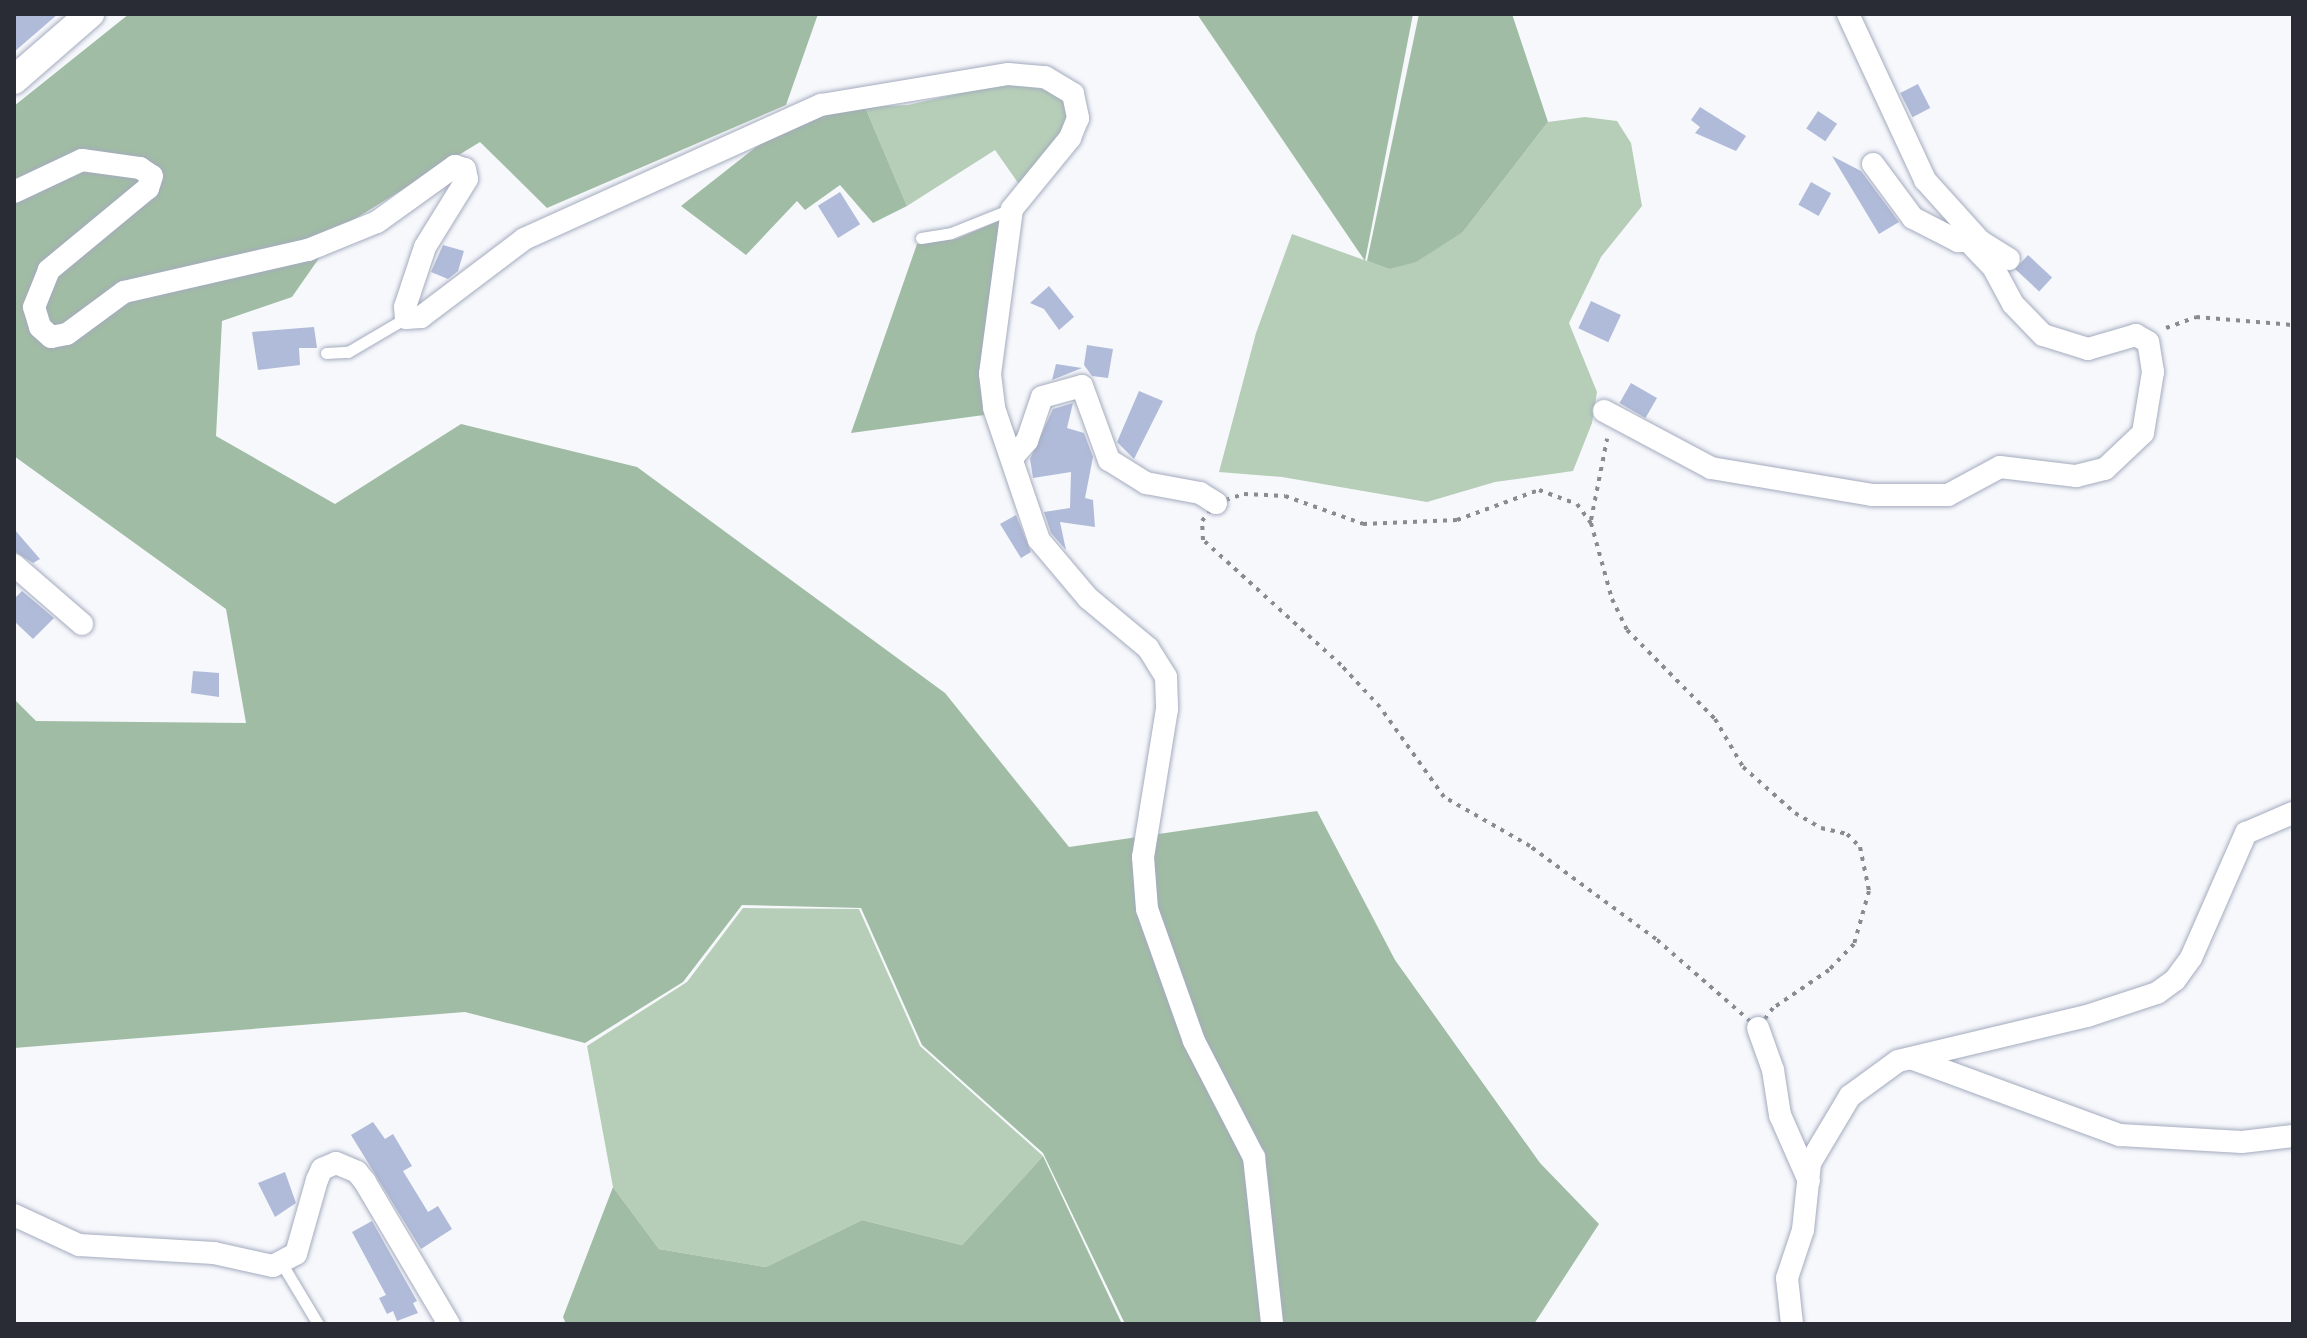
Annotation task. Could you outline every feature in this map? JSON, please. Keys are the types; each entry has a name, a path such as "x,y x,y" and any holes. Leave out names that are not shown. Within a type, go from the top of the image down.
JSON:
{"street":[{"path":"14,80 90,14"},
{"path":"1612,416 1711,468 1872,495 1948,495 2000,467 2087,476 2123,456 2143,433 2153,372 2151,351 2143,337 2088,349 2043,335 2013,304 1976,243 1925,180 1848,14"},
{"path":"14,192 82,160 140,168 152,176 148,188 49,270 34,307 40,327 51,337 67,334 124,292 308,250 377,222 455,166 465,169 467,179 425,247 405,307 406,318 421,317 524,239 574,213 821,105 1008,74 1045,77 1073,94 1078,118 1070,138 1012,209 990,374 997,422 1039,540 1088,598 1148,648 1166,677 1167,709 1143,857 1147,909 1194,1041 1254,1157 1272,1324"},
{"path":"1873,164 1906,212 2009,259"},
{"path":"1012,458 1027,441 1042,397 1082,386 1109,460 1146,483 1200,493 1216,503"},
{"path":"14,565 82,624"},
{"path":"1792,1324 1787,1278 1803,1230 1810,1163 1850,1096 1898,1061 2087,1016 2157,993 2175,980 2191,958 2246,833 2293,813"},
{"path":"1758,1028 1773,1070 1780,1115 1809,1181"},
{"path":"1913,1059 2120,1135 2242,1142 2293,1136"},
{"path":"14,1215 79,1245 282,1264 301,1245 322,1169 336,1163 345,1165 357,1172 381,1205 449,1324"}],"lane":[{"path":"921,238 951,233 1012,209"},
{"path":"326,353 348,352 406,318"},
{"path":"282,1264 318,1324"}],"path":[{"path":"2143,337 2196,317 2293,325"},
{"path":"1591,523 1612,416"},
{"path":"1539,490 1577,504 1591,523 1612,599 1627,630 1715,719 1743,767 1795,813 1821,828 1847,834 1860,847 1869,891 1854,944 1829,970 1773,1008 1758,1028 1656,939 1530,846 1444,797 1380,707 1341,665 1210,550 1202,521 1216,503 1244,494 1285,496 1363,524 1457,520 1539,490"}],"green space":[{"path":"129,14 818,14 786,105 547,208 480,142 340,228 292,297 222,321 216,436 335,504 461,424 637,467 945,693 1069,847 1317,811 1395,960 1540,1163 1599,1224 1534,1324 1125,1324 1043,1153 922,1045 861,908 742,905 683,982 585,1043 465,1012 14,1048 14,699 36,721 246,723 226,609 14,456 14,106"},
{"path":"1197,14 1413,14 1365,261"},
{"path":"1419,14 1512,14 1548,122 1463,232 1416,262 1389,269 1367,261"},
{"path":"1014,81 1058,94 1067,102 1069,116 1064,131 1021,187 995,150 907,206 865,107 908,105"},
{"path":"865,107 907,206 873,223 840,185 805,210 797,201 746,255 681,206 770,136 819,116"},
{"path":"1585,117 1617,121 1631,143 1642,206 1601,257 1569,323 1597,392 1592,423 1573,471 1495,482 1427,502 1282,477 1219,472 1256,333 1292,234 1389,269 1463,232 1548,122"},
{"path":"1001,220 982,379 984,415 851,433 917,244 956,239"},
{"path":"743,908 859,909 920,1046 1043,1156 962,1245 862,1220 766,1267 659,1249 613,1187 587,1046 687,982"},
{"path":"1043,1156 1122,1324 566,1324 563,1317 613,1187 659,1249 766,1267 862,1220 962,1245"}],"building":[{"path":"14,14 58,14 14,52"},
{"path":"1918,84 1930,108 1912,117 1900,93"},
{"path":"1700,107 1746,136 1736,151 1695,133 1700,127 1691,120"},
{"path":"1818,111 1837,124 1825,141 1806,128"},
{"path":"1832,156 1861,171 1899,222 1879,234"},
{"path":"1811,182 1831,193 1819,216 1798,205"},
{"path":"840,192 860,224 838,238 818,206"},
{"path":"443,245 464,251 458,271 448,279 431,272"},
{"path":"2028,255 2052,278 2039,291 2015,269"},
{"path":"1049,286 1074,317 1059,330 1044,309 1030,303"},
{"path":"1591,301 1621,315 1608,342 1578,328"},
{"path":"314,327 317,348 299,348 300,365 258,370 252,332"},
{"path":"1087,345 1113,349 1108,378 1092,376 1084,365"},
{"path":"1056,364 1082,368 1052,380"},
{"path":"1631,383 1657,398 1645,418 1620,403"},
{"path":"1139,391 1163,401 1134,459 1117,442"},
{"path":"1073,403 1067,428 1084,433 1093,457 1085,498 1093,500 1095,527 1060,522 1066,550 1051,533 1044,512 1070,508 1071,472 1033,478 1030,459 1053,409"},
{"path":"1016,515 1031,552 1021,558 1000,524"},
{"path":"14,529 40,559 33,563 14,551"},
{"path":"22,591 54,618 33,639 14,621 14,599"},
{"path":"193,671 219,673 219,697 191,693"},
{"path":"373,1122 385,1139 393,1134 412,1166 403,1171 428,1212 438,1206 452,1229 421,1249 351,1135"},
{"path":"285,1172 296,1203 275,1217 258,1183"},
{"path":"372,1221 417,1301 413,1303 418,1313 397,1321 393,1311 387,1314 379,1298 386,1295 352,1232"}]}
